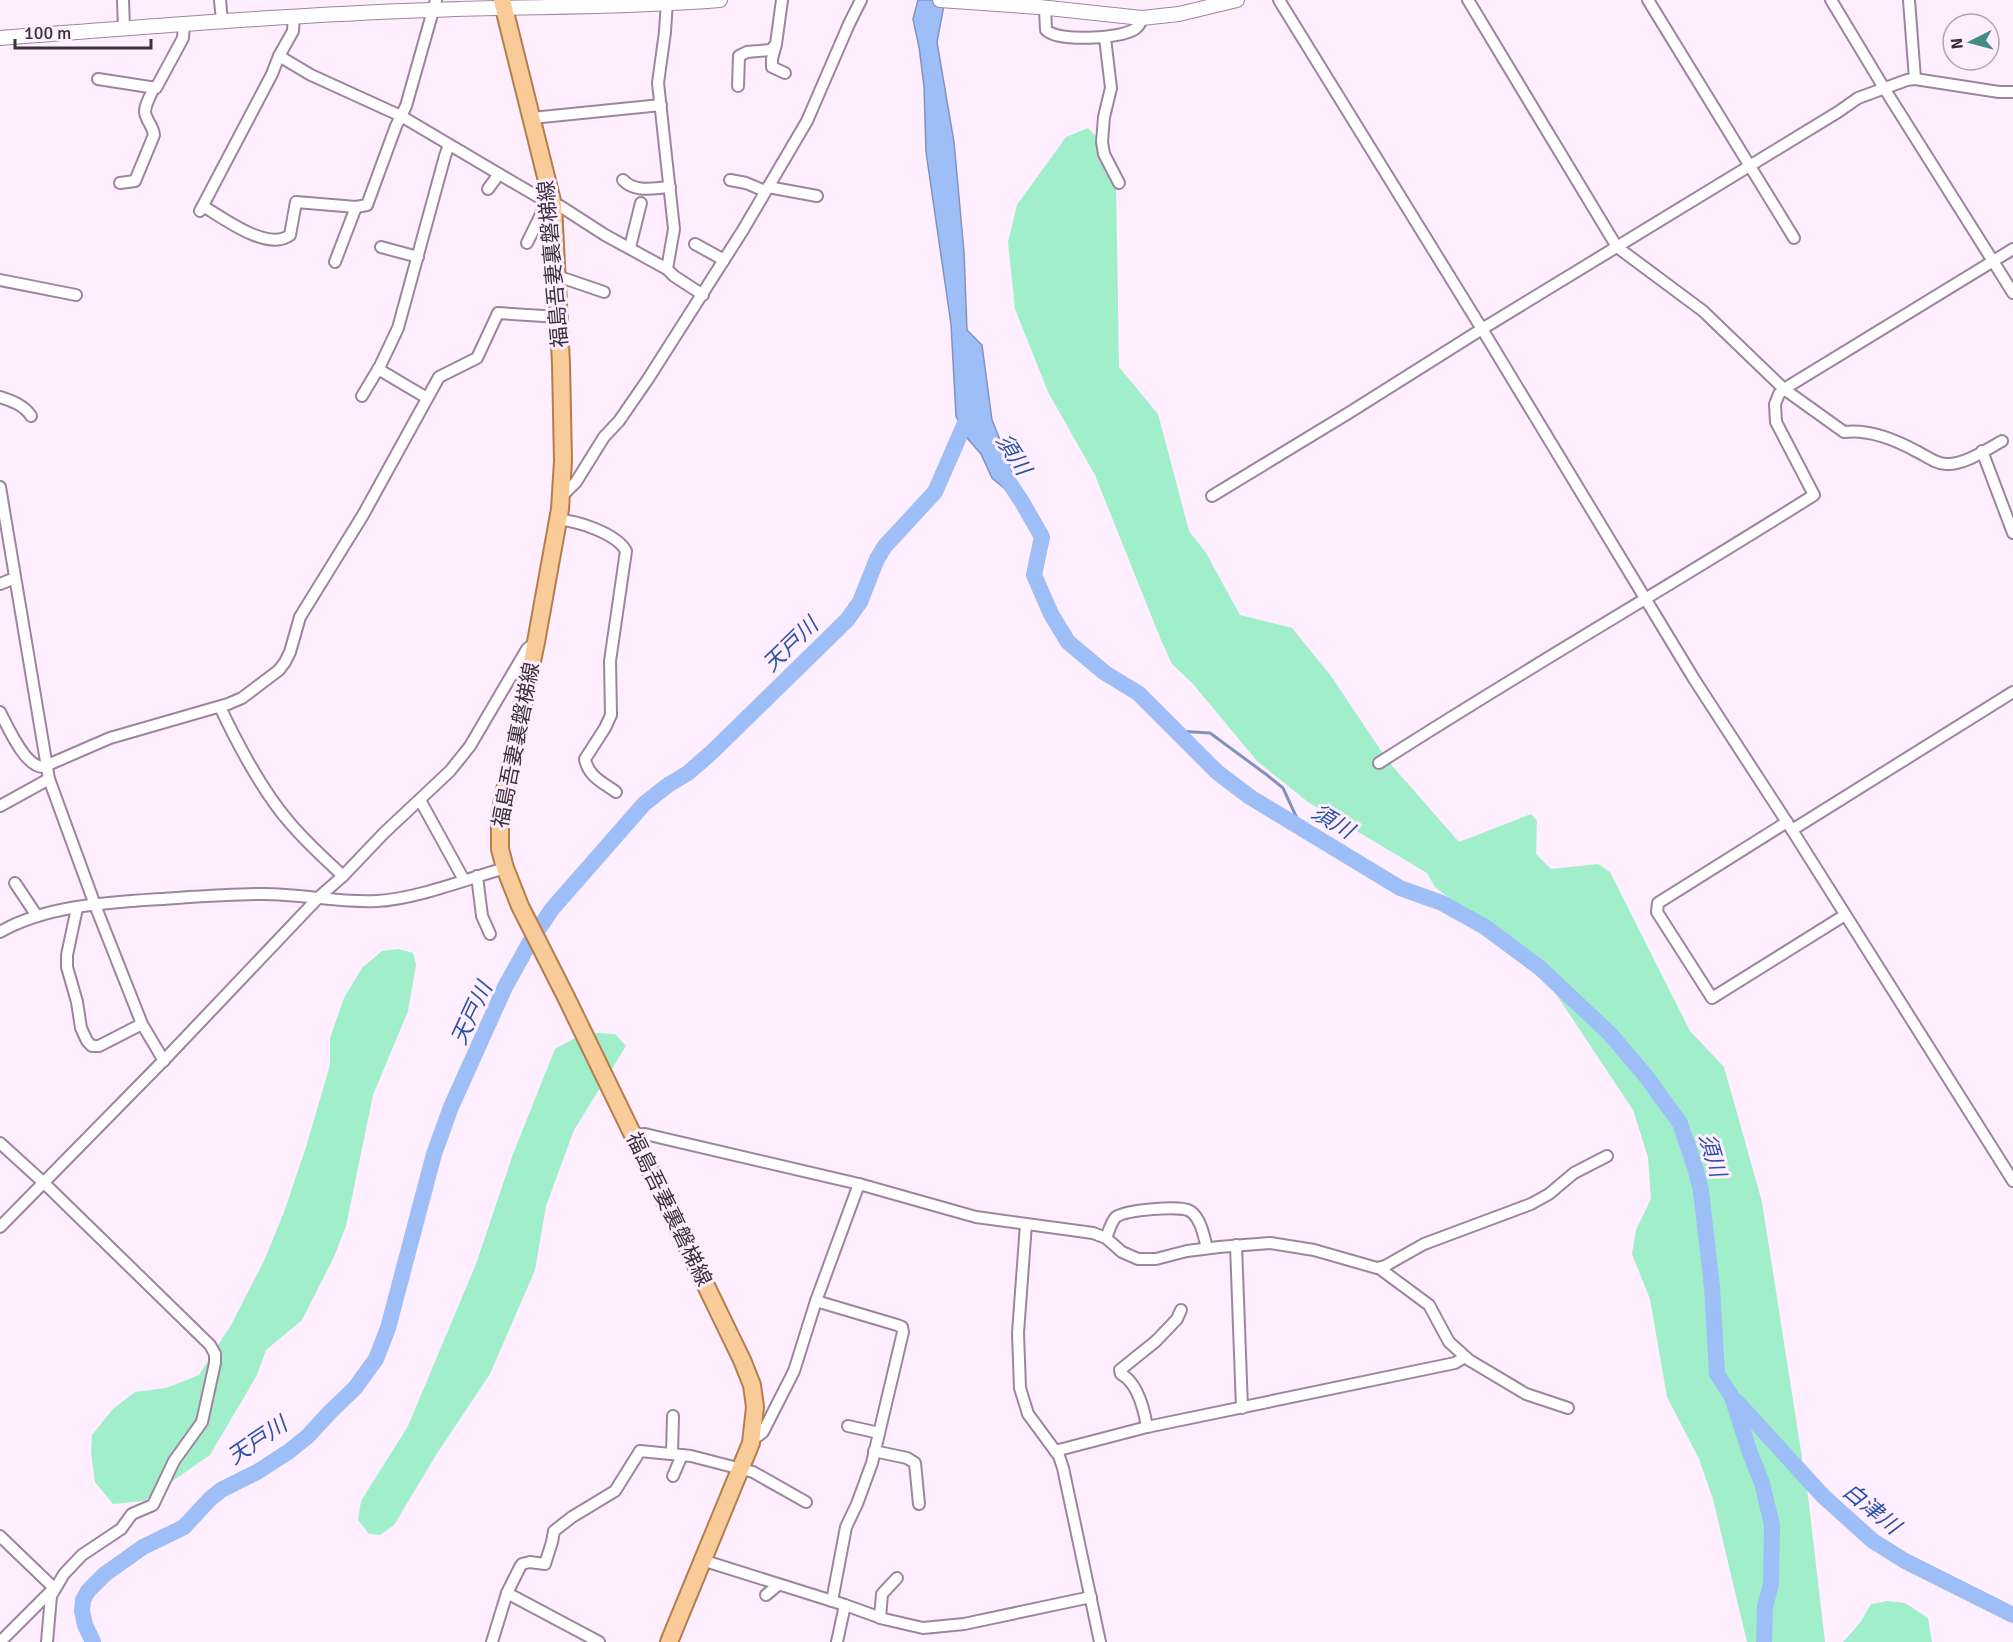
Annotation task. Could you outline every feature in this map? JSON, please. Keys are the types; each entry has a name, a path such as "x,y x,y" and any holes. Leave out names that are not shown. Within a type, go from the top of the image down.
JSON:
{"main road":[{"name":"福島吾妻裏磐梯線","path":"503,4 532,118 550,203 559,317 563,422 561,497 558,520 536,642 500,814 499,841 505,868 520,906 742,1360 752,1385 755,1407 752,1436 741,1470 669,1642"}],"street":[{"path":"123,0 124,29"},
{"path":"220,0 222,21"},
{"path":"0,38 434,5 720,0"},
{"path":"782,0 772,67 785,73"},
{"path":"561,497 576,482 604,437 619,421 648,379 703,295 767,189 807,121 861,0"},
{"path":"940,0 1143,18 1179,14 1237,0"},
{"path":"1280,0 1694,679 1790,826 2013,1181"},
{"path":"1468,0 1617,247 1702,311 1784,389 1844,432 1860,430 1876,435 1907,446 1945,464 1954,463 2002,441"},
{"path":"1648,0 1794,238"},
{"path":"1831,0 2013,293"},
{"path":"1909,0 1915,79"},
{"path":"667,2 658,83 674,229 667,269"},
{"path":"294,16 293,31 202,208 257,237 281,239 290,235 297,201 356,207 367,205 406,106 434,5"},
{"path":"1042,8 1046,30 1051,34 1117,37 1135,29 1143,18"},
{"path":"120,183 135,180 154,135 145,111 154,87 183,38 184,24"},
{"path":"1106,38 1111,88 1104,117 1102,142 1104,154 1119,183"},
{"path":"738,86 739,56 747,52 771,50 776,44"},
{"path":"279,56 311,75 401,116 550,203 560,206 605,235 630,247 667,269 703,295"},
{"path":"1212,496 1855,100 1915,79 1999,92 2013,92"},
{"path":"98,80 154,87"},
{"path":"532,118 661,105"},
{"path":"362,396 398,328 449,145"},
{"path":"488,189 499,174"},
{"path":"623,180 639,189 670,187"},
{"path":"730,180 767,189 818,196"},
{"path":"527,243 550,203"},
{"path":"630,247 641,203"},
{"path":"335,262 356,207"},
{"path":"694,244 724,260"},
{"path":"381,247 418,257"},
{"path":"1379,763 1814,495 1776,422 1775,404 1779,394 2013,249"},
{"path":"556,277 604,292"},
{"path":"0,280 76,295"},
{"path":"0,712 26,757 38,767 46,766 111,738 220,707 242,698 283,666 290,652 300,617 363,515 439,377 477,358 498,313 559,317"},
{"path":"378,369 427,398"},
{"path":"0,397 27,410 30,416"},
{"path":"1982,451 2013,533"},
{"path":"0,487 49,779 142,1024 164,1061"},
{"path":"558,520 568,520 590,527 619,543 626,551 610,661 610,720 585,759 587,768 595,778 616,792"},
{"path":"0,549 9,538"},
{"path":"0,584 15,578"},
{"path":"0,1227 164,1061 319,897 344,876 384,833 450,771 462,757 527,649 536,642"},
{"path":"1845,915 1712,998 1657,912 1658,903 2013,692"},
{"path":"220,707 243,751 279,810 308,843 344,876"},
{"path":"0,806 49,779"},
{"path":"420,800 464,880"},
{"path":"0,932 37,916 95,905 263,894 350,901 399,899 505,868"},
{"path":"477,876 482,916 490,934"},
{"path":"15,883 37,916"},
{"path":"77,908 66,963 77,1002 81,1028 87,1041 92,1046 99,1046 142,1024"},
{"path":"633,1135 645,1134 666,1138 859,1184 976,1216 1093,1233 1106,1238 1122,1252 1138,1259 1156,1259 1207,1248 1263,1243 1314,1250 1372,1268 1385,1266 1424,1244 1532,1204 1549,1194 1574,1173 1607,1156"},
{"path":"0,1143 210,1345 215,1358 202,1422 174,1461 153,1505 132,1514 121,1528 82,1555 54,1588 0,1642"},
{"path":"752,1436 758,1436 763,1432 794,1371 816,1301 859,1184"},
{"path":"1106,1238 1112,1222 1121,1215 1148,1210 1183,1208 1196,1216 1207,1248"},
{"path":"1026,1224 1018,1323 1020,1388 1028,1414 1059,1456 1063,1468 1100,1642"},
{"path":"1236,1245 1242,1408"},
{"path":"1379,1268 1429,1305 1449,1342 1465,1358 1526,1394 1568,1408"},
{"path":"816,1301 902,1327 903,1332 865,1484 846,1527 832,1601"},
{"path":"1147,1427 1140,1398 1120,1370 1127,1362 1156,1341 1177,1319 1181,1310"},
{"path":"1055,1451 1147,1427 1455,1363 1465,1358"},
{"path":"673,1416 677,1455 673,1476"},
{"path":"848,1426 879,1433"},
{"path":"492,1642 507,1593 522,1564 531,1562 545,1564 554,1531 572,1517 615,1491 640,1451 691,1456 753,1472 806,1502"},
{"path":"874,1451 915,1462 919,1504"},
{"path":"0,1536 54,1588"},
{"path":"702,1560 880,1618 923,1628 947,1627 1091,1597"},
{"path":"880,1618 882,1594 897,1578"},
{"path":"766,1595 778,1585"},
{"path":"46,1642 49,1603 54,1588"},
{"path":"507,1593 599,1642"},
{"path":"837,1642 845,1605"}],"green space":[{"path":"1088,128 1100,140 1116,181 1119,367 1158,414 1189,531 1206,553 1240,615 1292,628 1331,676 1388,761 1459,842 1531,814 1537,821 1536,854 1551,869 1598,864 1610,872 1690,1031 1724,1067 1762,1202 1808,1496 1825,1642 1747,1642 1713,1499 1699,1459 1667,1397 1650,1299 1632,1254 1636,1230 1651,1199 1648,1157 1633,1110 1540,970 1435,887 1427,873 1308,802 1257,761 1193,684 1172,664 1095,475 1048,392 1015,309 1008,242 1017,205 1066,137"},
{"path":"398,949 413,953 416,965 408,1011 373,1095 346,1226 334,1257 302,1320 266,1350 257,1375 210,1455 144,1501 113,1504 95,1482 91,1452 92,1435 113,1409 135,1392 166,1388 199,1375 231,1325 264,1261 284,1212 330,1065 330,1038 344,998 362,968 382,951"},
{"path":"598,1033 615,1034 626,1046 574,1130 546,1206 535,1270 490,1374 436,1455 394,1525 380,1535 369,1534 358,1520 361,1501 408,1426 476,1264 513,1154 555,1049 575,1038"},
{"path":"1888,1601 1905,1603 1928,1618 1932,1642 1843,1642 1860,1623 1871,1604"}],"water":[{"path":"918,0 945,0 937,42 954,142 964,252 967,330 982,345 992,420 1010,464 1017,499 992,478 981,454 968,439 956,416 951,324 926,152 924,86 913,19"}],"waterway":[{"name":"天戸川","path":"93,1642 85,1625 82,1611 83,1600 88,1591 105,1574 143,1547 184,1527 221,1490 257,1472 308,1436 355,1388 376,1359 388,1328 434,1154 451,1107 505,987 530,942 552,909 644,804 688,773 712,752 847,620 860,602 877,559 885,546 935,492 969,414"},
{"name":"須川","path":"1003,473 1042,537 1034,575 1051,614 1068,642 1105,673 1138,693 1217,772 1250,797 1400,888 1442,903 1485,927 1540,968 1610,1034 1645,1075 1680,1123 1701,1191 1712,1287 1717,1374 1732,1397 1762,1483 1772,1525 1771,1584 1765,1607 1764,1642"},
{"path":"1177,731 1210,733 1267,775 1283,788 1301,827"},
{"name":"白津川","path":"1737,1402 1823,1496 1873,1541 1905,1561 2013,1615"}]}
